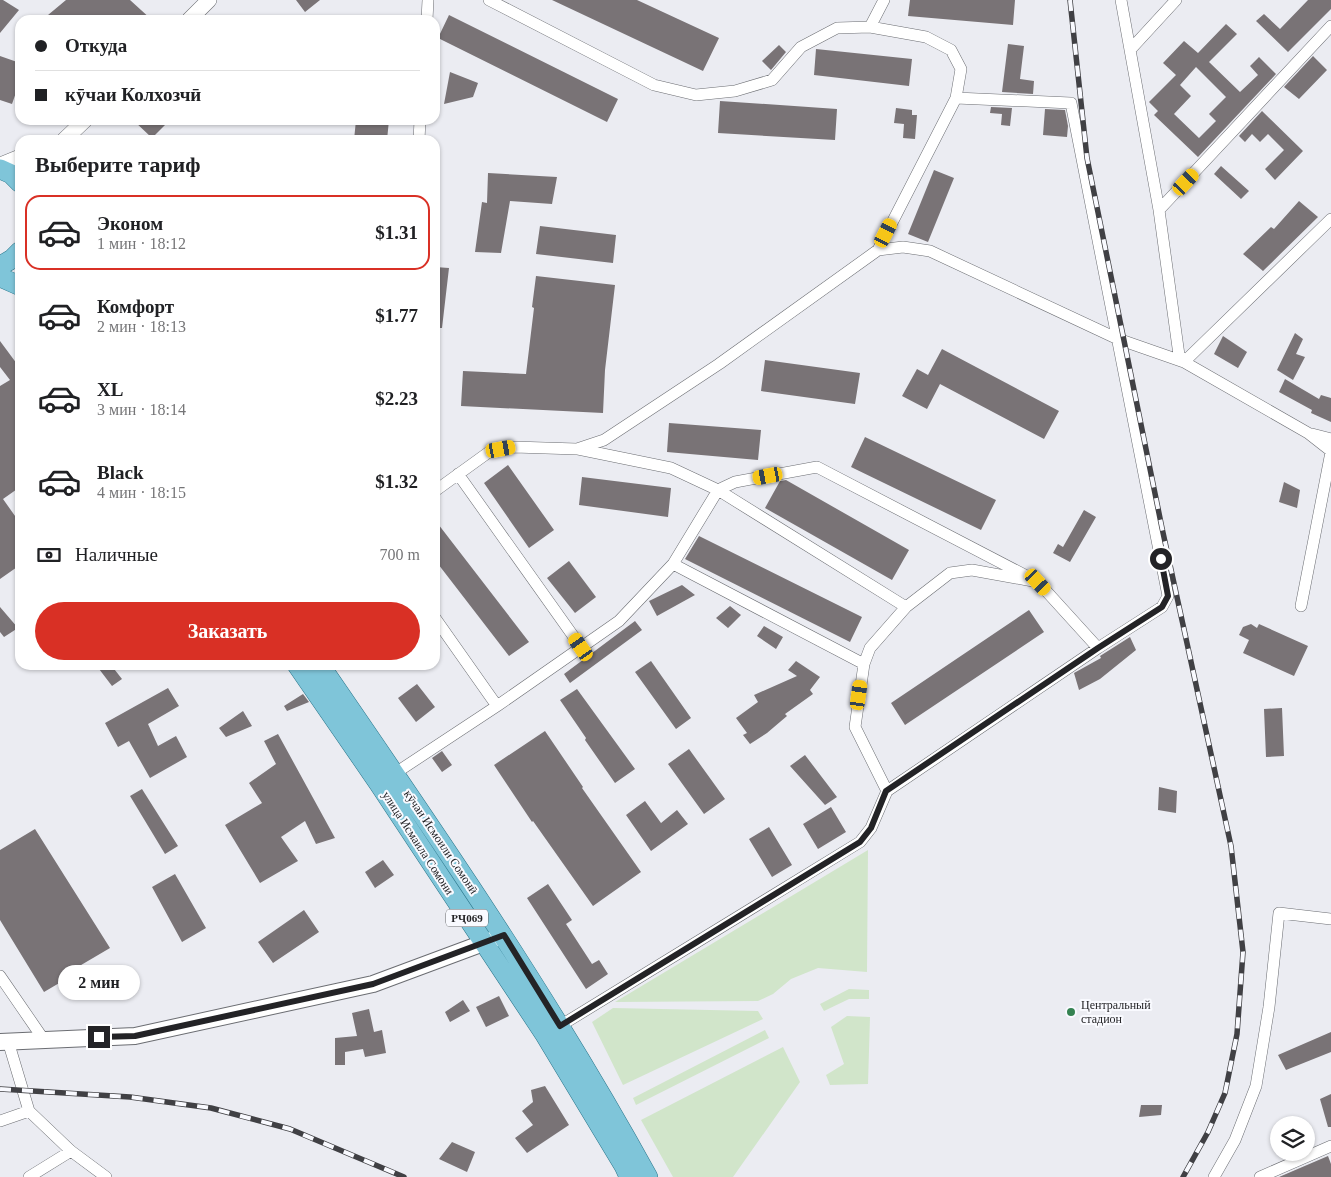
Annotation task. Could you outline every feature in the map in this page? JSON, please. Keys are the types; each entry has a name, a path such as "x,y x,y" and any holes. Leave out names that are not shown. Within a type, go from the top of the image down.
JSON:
{"main road":[{"path":"0,169 15,178"},
{"path":"0,266 15,256"},
{"path":"0,277 15,284"},
{"name":"улица Исмаила Сомони","path":"300,670 379,784 483,943 552,1030 629,1177"},
{"name":"кӯчаи Исмоили Сомонӣ","path":"323,670 504,935 552,1030 648,1177"},
{"path":"4,1041 135,1036 373,984 504,935"}],"street":[{"path":"193,15 209,0"},
{"path":"427,15 428,0"},
{"path":"489,0 654,85 696,95 735,92 772,80 801,47 837,28 870,27 926,37 951,50 961,69 956,98 878,250 720,364 604,440 578,449"},
{"path":"870,27 884,0"},
{"path":"1121,0 1159,210 1179,355 1184,362"},
{"path":"1130,50 1176,0"},
{"path":"1159,210 1331,26"},
{"path":"552,1030 860,842 871,828 886,791 1162,607 1168,596 1071,103 956,98"},
{"path":"69,135 80,125"},
{"path":"0,165 15,159"},
{"path":"1184,362 1331,218"},
{"path":"878,250 903,247 930,251 1118,339 1184,362 1308,434 1331,451 1301,606"},
{"path":"1308,434 1331,439"},
{"path":"440,487 488,452 514,447 578,449 671,468 718,490 906,607"},
{"path":"379,784 619,621 673,564 718,490 735,482 817,467 1038,582 1098,648"},
{"path":"458,474 581,647"},
{"path":"673,564 864,664"},
{"path":"886,791 855,727 864,664 870,648 906,607 950,573 972,570 1038,582"},
{"path":"440,625 496,706"},
{"path":"1214,1177 1235,1140 1256,1086 1269,1007 1279,913 1331,919"},
{"path":"0,976 44,1040"},
{"path":"4,1041 29,1111 72,1150 106,1177"},
{"path":"0,1120 29,1111"},
{"path":"1260,1177 1331,1146"},
{"path":"28,1177 72,1150"}],"green space":[{"path":"868,850 867,972 818,968 791,979 773,994 758,1001 615,1002"},
{"path":"849,989 869,990 869,999 849,999 824,1011 820,1004"},
{"path":"613,1008 758,1011 763,1019 623,1085 592,1022"},
{"path":"847,1016 870,1017 868,1084 830,1085 826,1075 844,1064 831,1027"},
{"path":"765,1030 769,1038 636,1105 633,1098"},
{"path":"783,1047 800,1082 733,1177 673,1177 641,1120"}],"building":[{"path":"0,0 19,10 0,33"},
{"path":"66,0 130,0 146,15 48,15"},
{"path":"296,0 320,0 305,12"},
{"path":"552,0 637,0 719,38 703,71"},
{"path":"910,0 1015,0 1013,25 908,16"},
{"path":"1308,0 1331,0 1331,9 1288,52 1256,21 1264,14 1280,29"},
{"path":"449,15 618,99 607,122 440,39 440,34"},
{"path":"1226,24 1237,34 1209,62 1240,92 1258,75 1250,66 1259,57 1276,74 1198,157 1154,115 1158,111 1149,102 1176,75 1163,63 1184,41 1198,53","holes":["1196,67 1226,97 1209,114 1216,121 1199,138 1174,114 1191,96 1180,85"]},
{"path":"1008,44 1024,46 1020,79 1034,81 1033,94 1002,92"},
{"path":"779,45 786,52 771,70 762,61"},
{"path":"816,49 912,59 909,86 814,75"},
{"path":"0,56 15,61 15,95 12,104 0,100"},
{"path":"1313,56 1327,70 1299,99 1284,87"},
{"path":"450,72 478,83 473,97 444,104"},
{"path":"720,101 837,109 835,140 718,133"},
{"path":"991,107 1012,108 1010,126 1001,125 1002,114 990,113"},
{"path":"896,108 912,110 912,115 917,115 915,139 903,138 904,124 894,123"},
{"path":"1045,109 1065,110 1068,126 1067,137 1043,135"},
{"path":"1262,111 1303,151 1275,180 1265,169 1284,150 1268,134 1260,142 1252,134 1245,142 1239,136"},
{"path":"138,125 165,125 155,135 149,135"},
{"path":"356,125 388,125 388,135 354,135"},
{"path":"1221,166 1249,191 1241,199 1214,174"},
{"path":"934,170 954,178 928,242 908,234"},
{"path":"488,173 557,177 552,204 510,201 501,253 475,252 482,202 487,203"},
{"path":"1299,201 1318,217 1263,271 1243,254 1271,227 1274,229"},
{"path":"540,226 616,235 613,263 536,254"},
{"path":"440,267 449,268 442,328 440,328"},
{"path":"536,276 615,285 605,370 603,413 461,406 463,371 526,374"},
{"path":"1295,333 1303,339 1296,354 1305,357 1293,380 1277,370"},
{"path":"1223,336 1247,352 1238,368 1214,354"},
{"path":"0,341 15,361 15,491 3,499 15,516 15,568 0,579 0,386 10,380 0,367"},
{"path":"942,349 1059,411 1044,439 940,384 927,409 902,396 917,369 928,375"},
{"path":"765,360 860,373 855,404 761,391"},
{"path":"1285,379 1319,399 1321,395 1331,398 1331,422 1311,413 1312,410 1279,392"},
{"path":"669,423 761,430 758,460 667,452"},
{"path":"865,437 996,500 981,530 851,467"},
{"path":"508,465 554,530 529,548 484,483"},
{"path":"582,477 671,488 668,517 579,505"},
{"path":"786,480 909,550 892,580 765,508 780,481"},
{"path":"1284,482 1300,490 1297,508 1279,502"},
{"path":"1084,510 1096,517 1070,562 1053,553 1058,544 1063,547"},
{"path":"440,526 529,642 509,656 440,566"},
{"path":"699,536 862,617 850,642 685,559"},
{"path":"569,561 596,597 575,613 547,578"},
{"path":"682,585 695,595 657,616 649,601"},
{"path":"730,606 741,615 728,628 716,618"},
{"path":"0,607 15,624 15,630 4,637 0,632"},
{"path":"1029,610 1044,632 905,725 891,703"},
{"path":"635,621 642,630 570,683 564,674"},
{"path":"1251,624 1257,628 1259,624 1308,646 1294,676 1243,653 1249,640 1239,635 1243,627"},
{"path":"764,626 783,637 776,649 757,636"},
{"path":"1130,637 1136,650 1100,679 1079,690 1074,673 1101,658 1100,656"},
{"path":"651,661 691,718 676,729 635,672"},
{"path":"796,661 820,677 810,690 813,694 785,714 787,716 767,733 750,744 743,735 747,733 736,718 758,702 754,695 797,676 788,670"},
{"path":"100,670 115,670 122,679 112,686"},
{"path":"417,684 435,707 416,722 398,698"},
{"path":"168,688 179,706 148,724 158,746 176,736 187,757 150,778 129,741 118,747 105,723"},
{"path":"577,689 635,769 615,783 560,700"},
{"path":"303,694 309,702 287,711 284,706"},
{"path":"1282,708 1284,756 1266,757 1264,709"},
{"path":"243,711 252,726 226,737 219,728"},
{"path":"545,731 641,872 593,906 532,822 494,765"},
{"path":"278,734 335,838 316,844 305,821 281,837 298,861 260,883 225,825 262,803 249,783 276,764 264,741"},
{"path":"689,749 725,799 704,814 668,764"},
{"path":"442,751 452,765 442,772 432,758"},
{"path":"805,755 837,797 825,805 790,766"},
{"path":"1159,787 1177,791 1176,813 1158,810"},
{"path":"142,789 178,846 165,854 130,796"},
{"path":"645,801 661,823 677,810 688,824 651,851 626,815"},
{"path":"831,807 846,832 818,849 803,824"},
{"path":"769,827 792,865 772,877 749,839"},
{"path":"35,829 110,948 59,978 61,982 44,992 0,920 0,850"},
{"path":"383,860 394,875 375,888 365,872"},
{"path":"175,874 206,928 182,942 152,887"},
{"path":"548,884 572,920 566,924 592,964 599,960 608,974 586,989 527,898"},
{"path":"304,910 319,932 273,963 258,942"},
{"path":"499,996 509,1016 486,1027 476,1007"},
{"path":"463,1000 470,1011 450,1022 445,1012"},
{"path":"369,1009 374,1032 382,1030 386,1053 365,1057 363,1049 345,1052 345,1065 335,1065 335,1038 357,1036 352,1013"},
{"path":"1331,1032 1331,1052 1286,1070 1278,1055"},
{"path":"545,1086 569,1125 527,1153 515,1138 533,1125 522,1111 533,1102 531,1090"},
{"path":"1331,1094 1331,1127 1328,1127 1320,1099"},
{"path":"1141,1105 1162,1105 1161,1115 1139,1117"},
{"path":"452,1142 475,1152 467,1172 439,1159"},
{"path":"1328,1156 1331,1164 1331,1177 1279,1177"}],"railway":[{"path":"1070,0 1087,158 1162,528 1231,846 1243,952 1237,1034 1225,1093 1208,1132 1183,1177"},
{"path":"0,1089 130,1097 211,1108 290,1129 404,1177"}],"place":[{"name":"Центральный стадион","path":"1071,1012"}],"route":[{"path":"99,1037 135,1036 373,984 504,935 560,1026 860,842 871,828 886,791 1162,607 1168,596 1161,559"}]}
